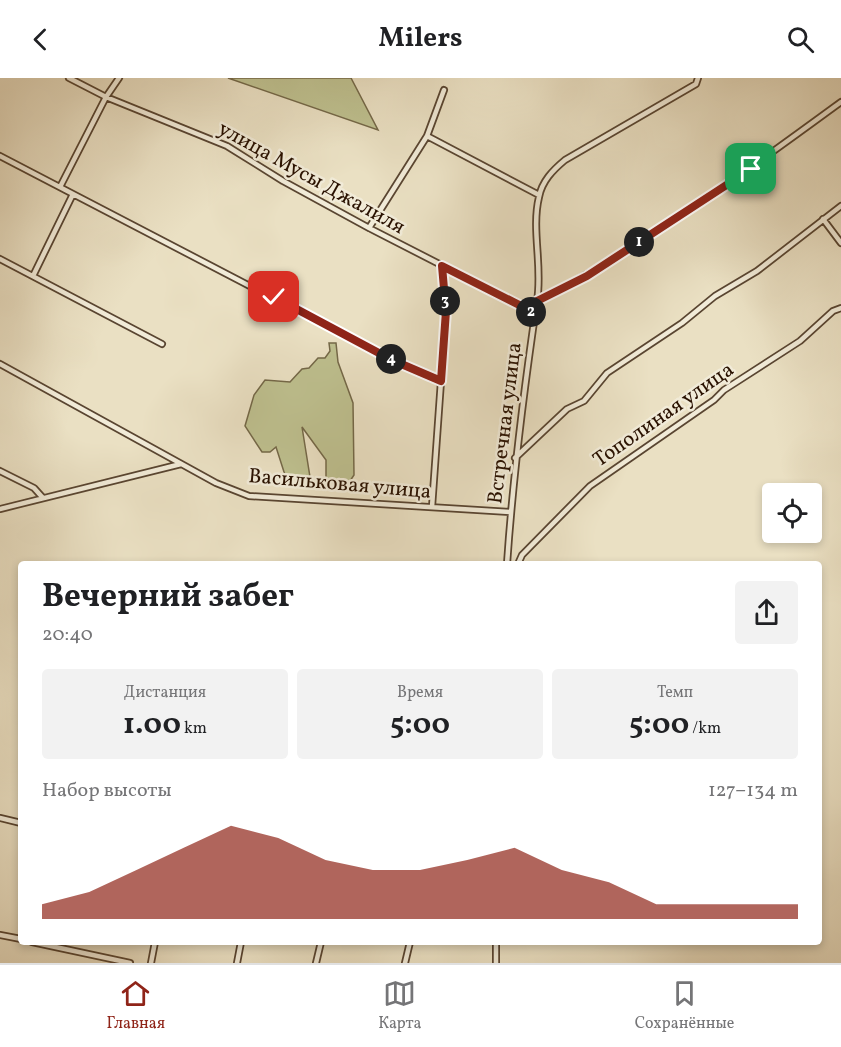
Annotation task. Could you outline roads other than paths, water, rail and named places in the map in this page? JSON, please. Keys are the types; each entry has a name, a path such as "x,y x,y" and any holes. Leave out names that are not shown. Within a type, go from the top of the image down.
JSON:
{"street":[{"name":"улица Мусы Джалиля","path":"69,78 106,97 227,146 282,181 535,313"},
{"path":"60,187 106,97 119,78"},
{"name":"Встречная улица","path":"507,561 515,458 537,301 540,264 537,213 539,195 551,173 565,160 696,84 698,78"},
{"path":"369,228 427,136 444,90"},
{"path":"537,301 587,276 711,195 841,102"},
{"path":"427,136 539,195"},
{"path":"0,156 392,360 441,381"},
{"path":"33,276 73,194"},
{"path":"515,458 567,409 584,401 607,373 682,323 715,296 758,271 841,206"},
{"path":"823,219 841,243"},
{"path":"0,259 162,344"},
{"path":"432,507 446,311 442,266"},
{"name":"Тополиная улица","path":"519,561 522,555 590,486 724,390 800,341 833,311 841,308"},
{"name":"Васильковая улица","path":"0,364 216,483 249,496 510,512"},
{"path":"0,509 181,464"},
{"path":"0,471 34,488 43,498"},
{"path":"0,818 18,821"},
{"path":"0,934 18,938"},
{"path":"44,945 130,963"},
{"path":"63,950 64,945"},
{"path":"151,963 154,945"},
{"path":"237,963 240,945"},
{"path":"316,963 320,945"},
{"path":"405,963 409,945"},
{"path":"496,945 496,963"}]}
